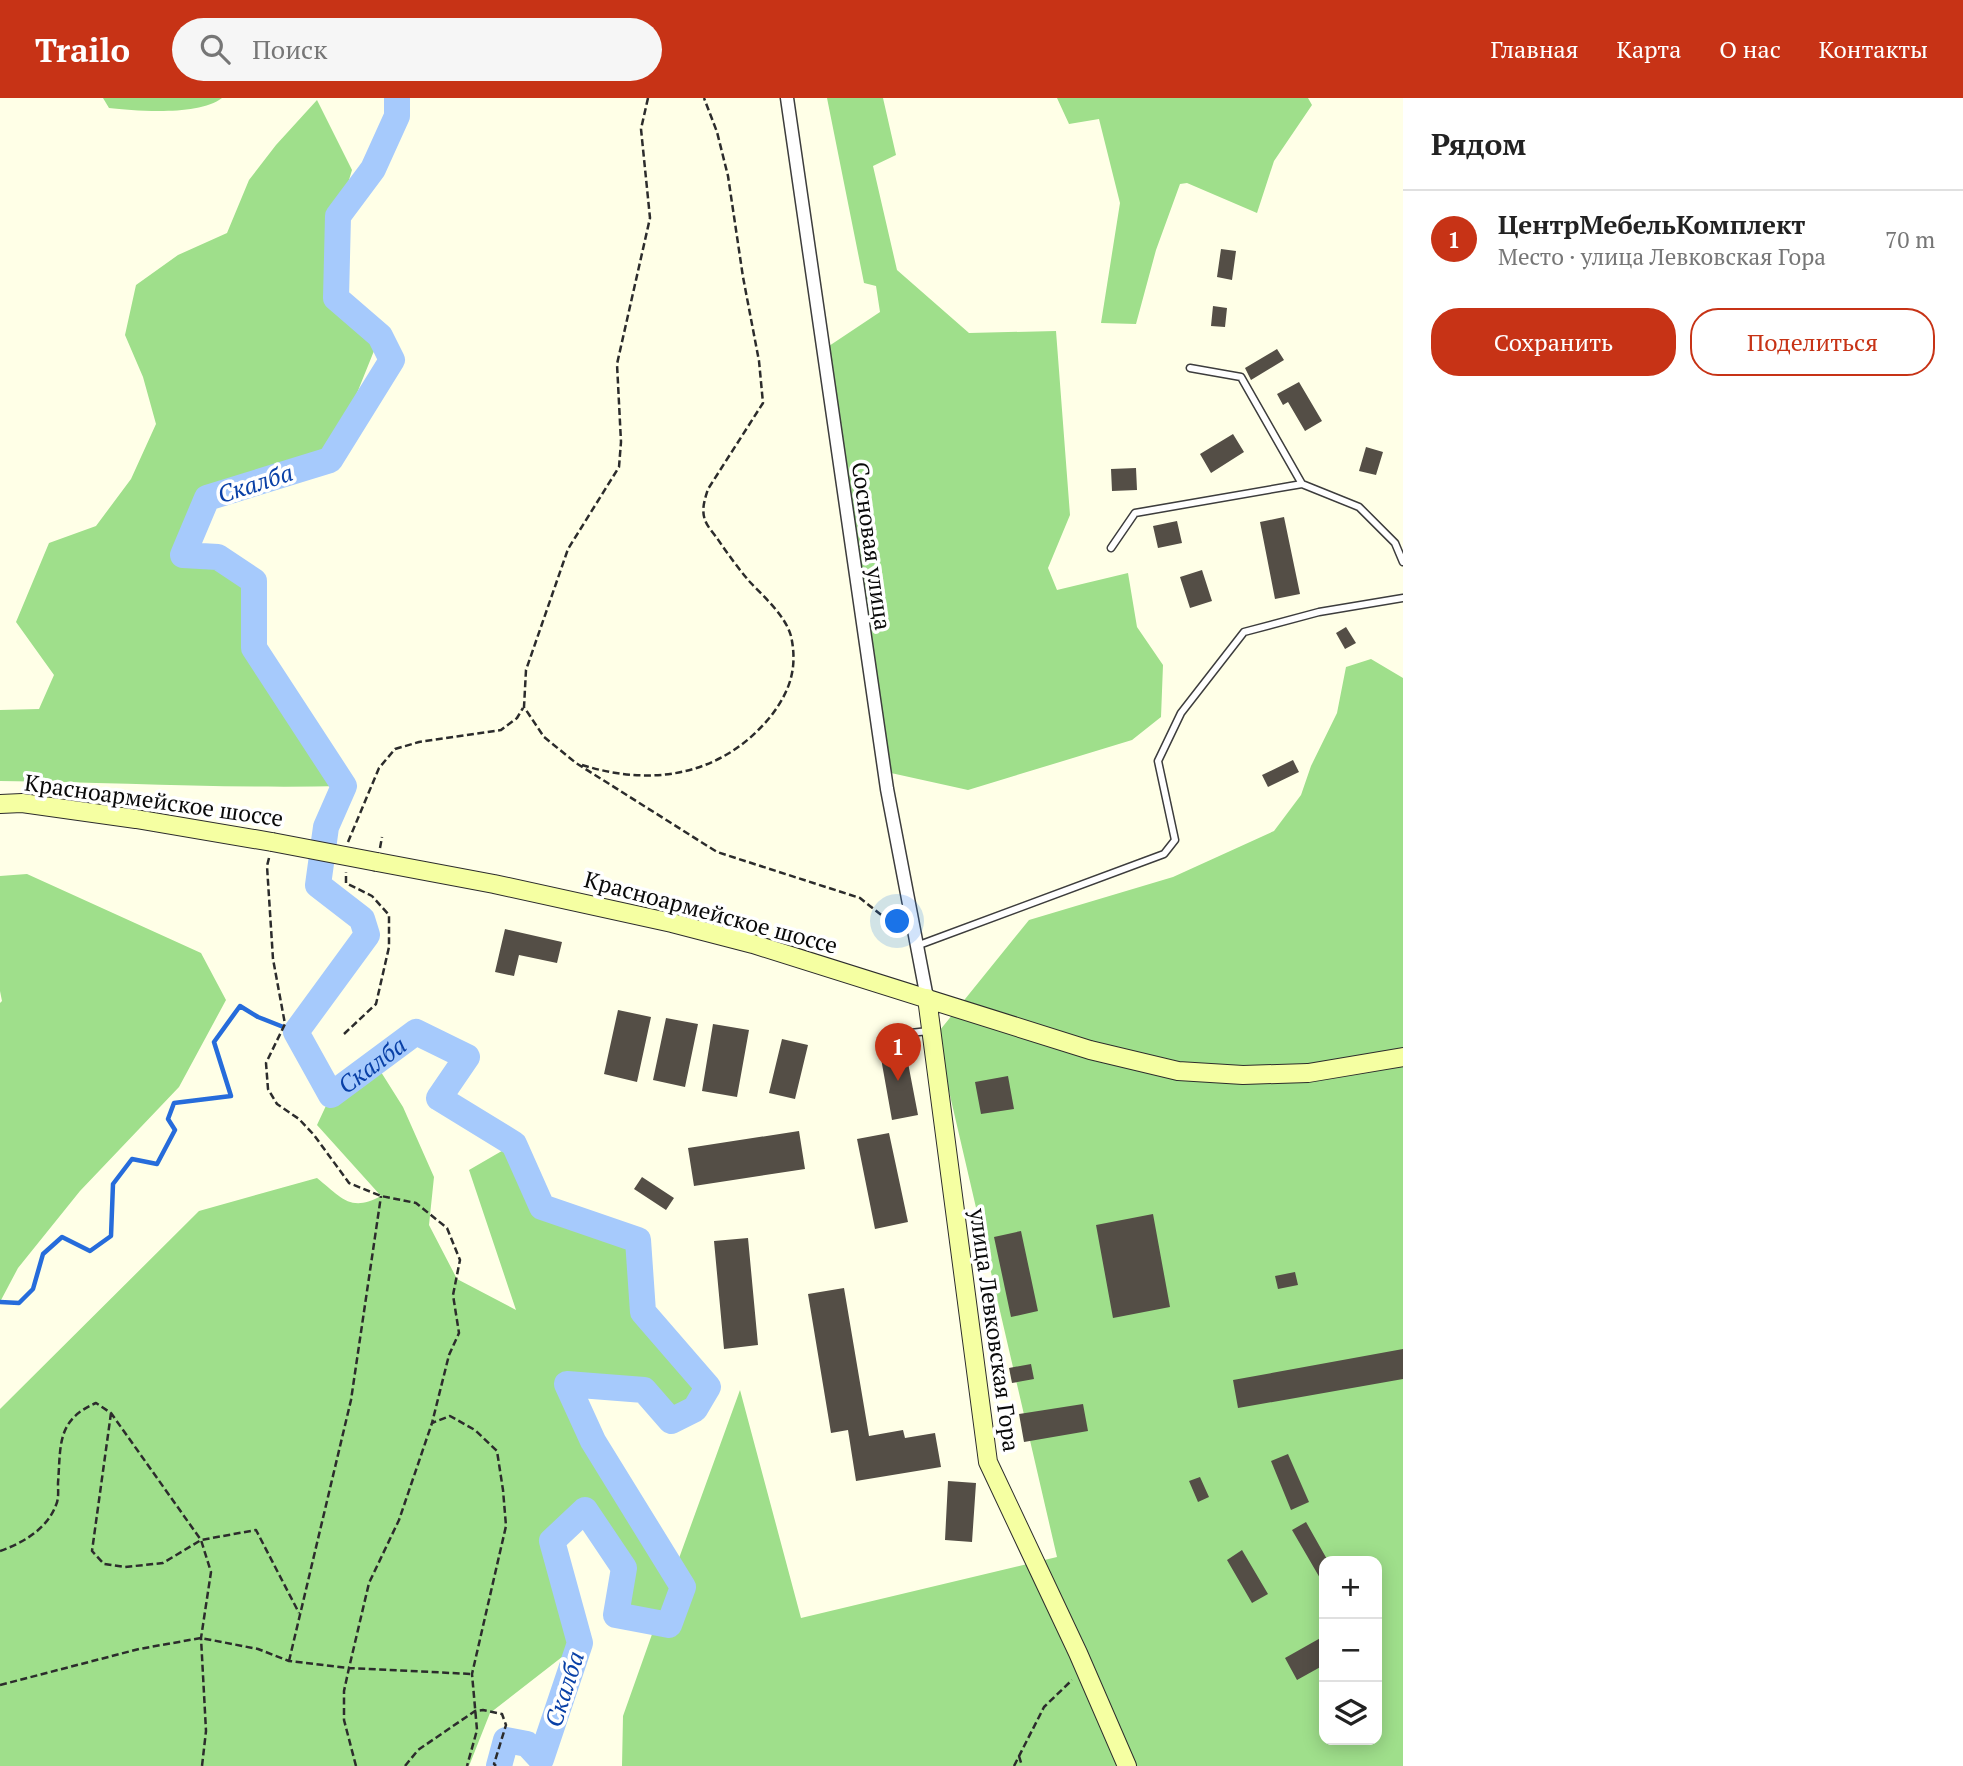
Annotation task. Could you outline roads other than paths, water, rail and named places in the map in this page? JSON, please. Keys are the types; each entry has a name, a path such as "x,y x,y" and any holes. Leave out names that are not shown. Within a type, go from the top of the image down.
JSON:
{"main road":[{"name":"Красноармейское шоссе","path":"0,804 22,803 272,842 494,884 685,926 753,944 1090,1049 1178,1071 1308,1073 1403,1057"},
{"name":"улица Левковская Гора","path":"927,998 988,1462 1079,1654 1127,1766"}],"street":[{"name":"Сосновая улица","path":"787,98 887,789 919,945 927,998"}],"lane":[{"path":"1190,368 1241,377 1302,484"},
{"path":"1111,548 1135,513 1302,484 1359,507 1395,543 1403,562"},
{"path":"919,945 1164,854 1175,840 1158,761 1181,713 1244,632 1320,612 1403,598"},
{"path":"902,1034 931,1031"}],"waterway":[{"name":"Скалба","path":"397,98 397,116 373,169 338,216 336,298 380,336 392,360 330,460 207,498 183,555 218,557 254,581 254,648 344,786 326,827 318,885 362,919 367,935 296,1032 331,1095 416,1032 467,1057 439,1098 514,1144 542,1207 638,1240 643,1312 708,1387 695,1409 671,1421 644,1390 567,1384 593,1441 683,1587 669,1625 616,1615 624,1568 585,1510 552,1541 580,1643 541,1759 527,1744 506,1740 499,1766"},
{"path":"0,1302 19,1303 33,1289 43,1254 62,1237 90,1251 111,1236 113,1184 132,1159 157,1164 175,1130 168,1119 174,1103 231,1096 214,1042 240,1006 258,1017 296,1032"}],"place":[{"name":"ЦентрМебельКомплект","path":"898,1081"}]}
